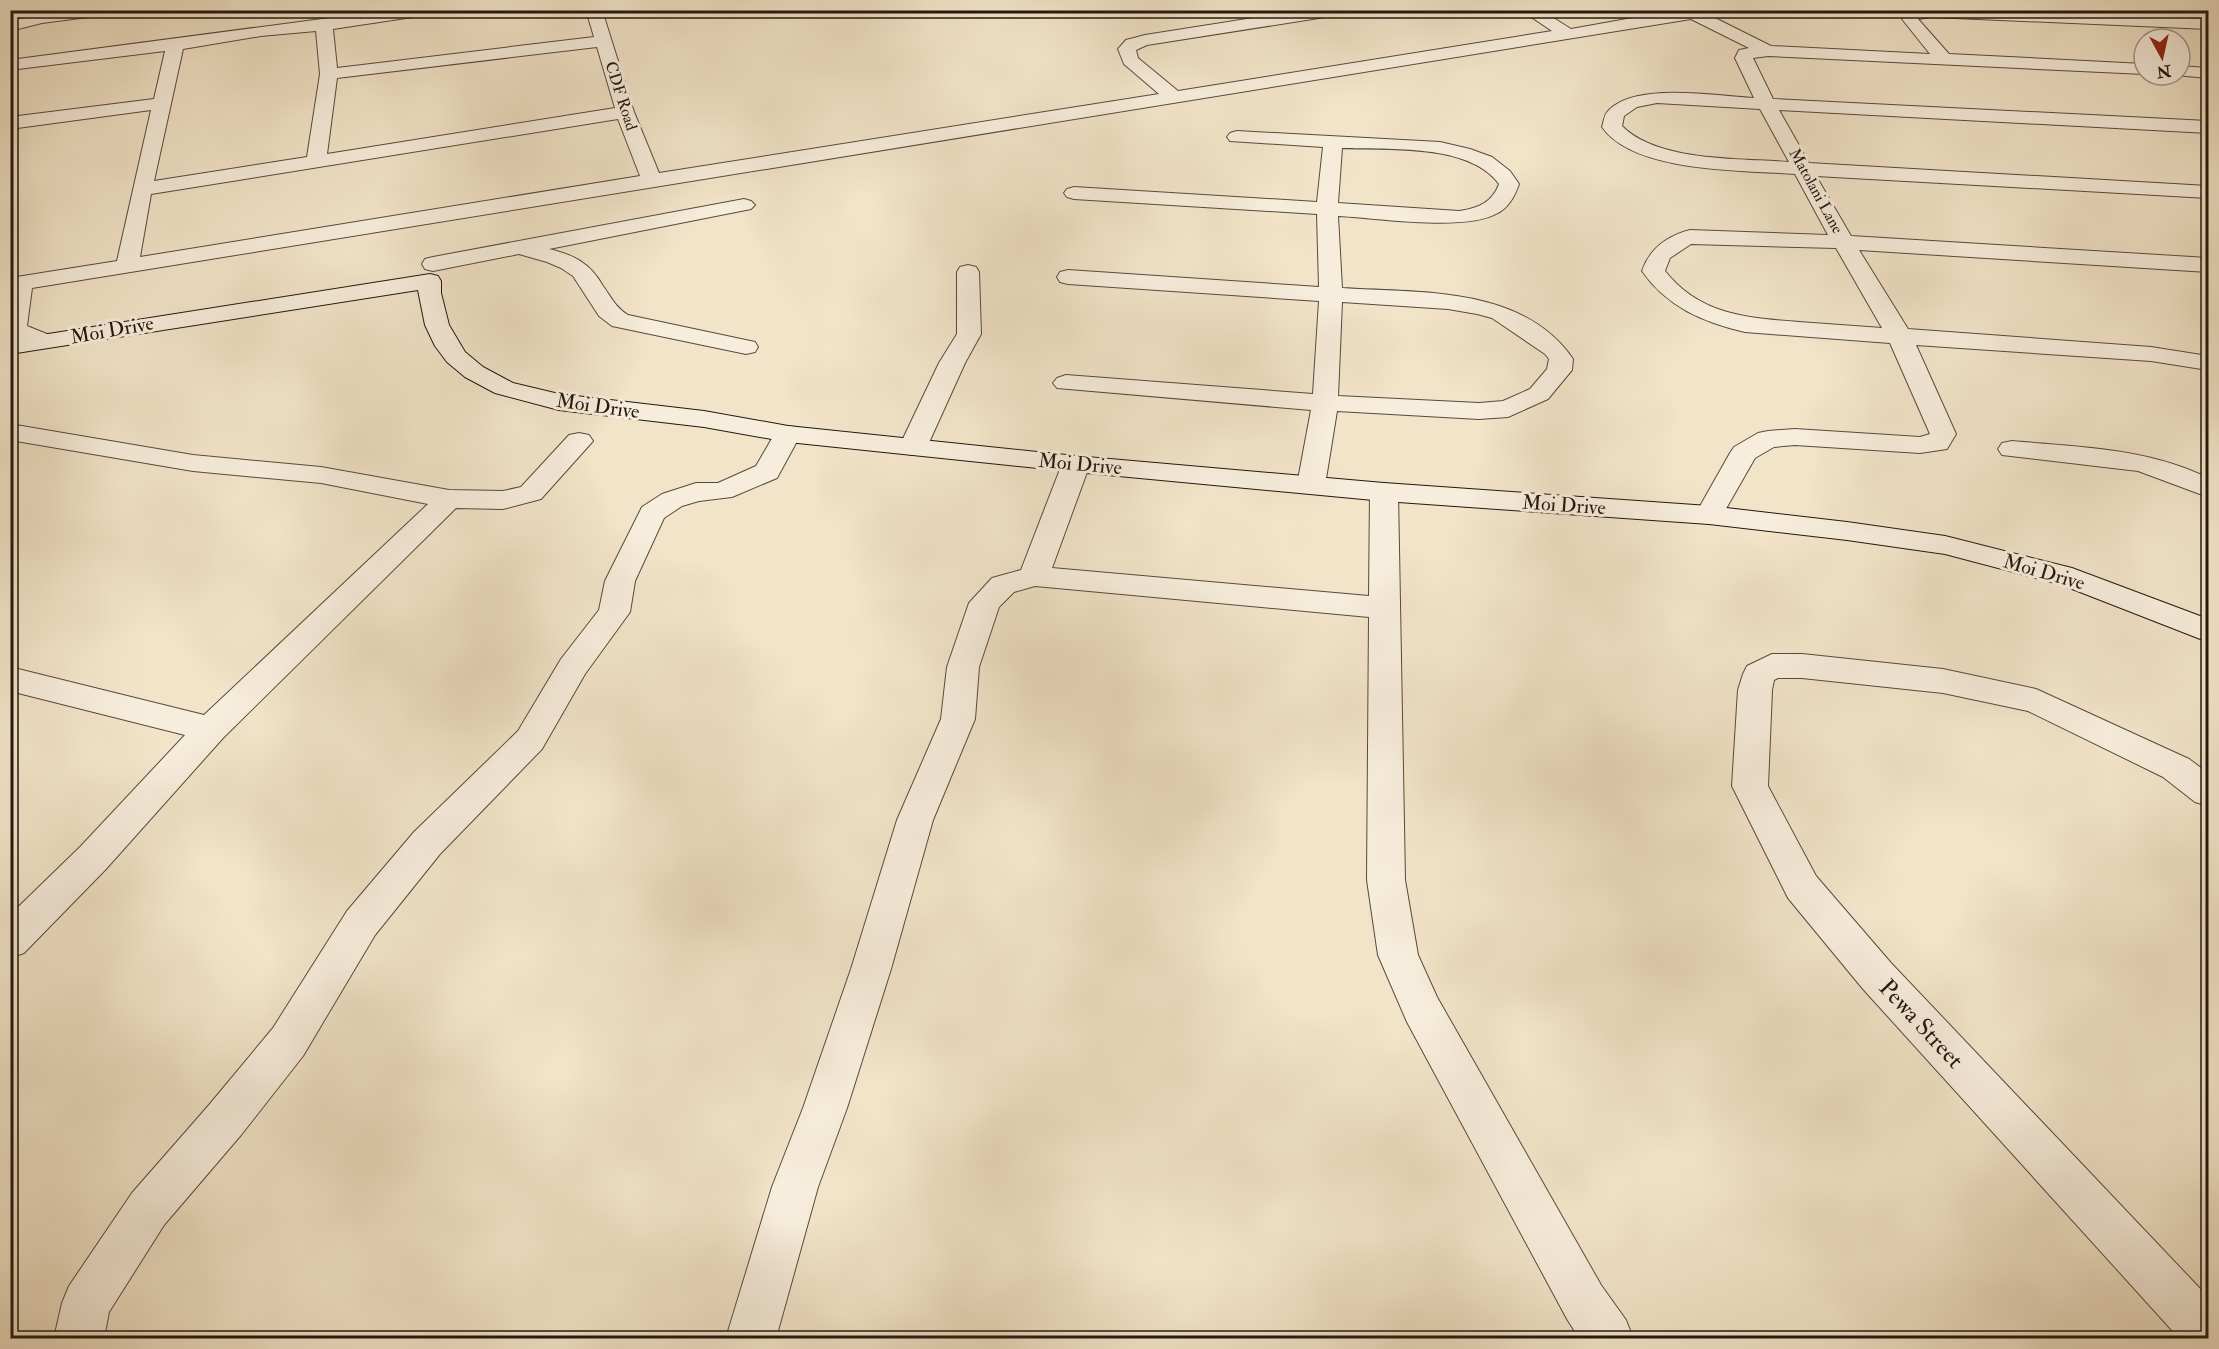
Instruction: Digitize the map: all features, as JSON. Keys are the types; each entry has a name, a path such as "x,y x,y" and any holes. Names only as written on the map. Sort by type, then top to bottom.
{"street":[{"path":"10,12 18,10"},
{"path":"10,26 41,18 103,10"},
{"path":"10,65 426,10"},
{"name":"CDF Road","path":"594,10 625,112 652,181"},
{"path":"1528,10 1568,34"},
{"path":"1174,97 1130,60 1127,49 1132,44 1145,40 1330,11"},
{"path":"433,248 652,181 1568,34 1689,12 1768,51"},
{"path":"1944,59 1910,19 1912,14 1932,12 2208,24"},
{"path":"316,162 329,74 324,25"},
{"path":"329,74 604,41"},
{"path":"127,267 142,189 175,45"},
{"name":"Matolani Lane","path":"1709,515 1744,453 1768,439 1795,437 1920,445 1937,443 1943,434 1899,335 1766,103 1744,58 1745,54 1768,51 2132,68"},
{"path":"2192,72 2208,73"},
{"path":"2208,127 1657,98 1632,102 1615,114 1612,127 1624,139 1645,150 1674,158 2208,192"},
{"path":"10,123 162,103"},
{"path":"142,189 625,112"},
{"path":"1074,193 1459,218 1478,214 1496,206 1507,194 1509,184 1504,176 1479,159 1459,150 1429,146 1237,137"},
{"path":"1311,485 1325,404 1331,296 1327,208 1333,141"},
{"path":"43,341 14,330 16,285 127,267 433,248 523,248 744,205"},
{"path":"2208,265 1844,242 1690,237 1675,242 1656,259 1653,271 1660,282 1698,309 1718,320 1745,326 2151,354 2208,363"},
{"name":"Moi Drive","path":"10,347 433,248 429,293 432,308 447,346 474,372 504,388 559,402 704,419 788,434 1076,464 1384,492 1709,515 1945,545 2072,578 2208,631"},
{"path":"523,248 572,264 581,270 609,316 620,321 746,347"},
{"path":"913,447 952,363 969,334 968,272"},
{"path":"1066,383 1325,404 1479,411 1508,409 1539,394 1559,370 1561,359 1554,349 1527,329 1500,313 1480,307 1448,302 1068,277"},
{"path":"10,432 193,463 321,475 449,499 503,500 531,493 579,441"},
{"path":"79,1338 86,1303 148,1209 225,1120 288,1042 361,923 427,843 530,740 573,667 614,612 620,581 652,513 672,500 696,492 722,491 767,472 788,434"},
{"path":"2012,449 2151,465 2186,476 2208,489"},
{"path":"1034,576 1076,464"},
{"path":"1384,492 1386,880 1398,956 1422,1009 1584,1302 1608,1338"},
{"path":"10,940 93,858 211,729 449,499"},
{"path":"751,1338 795,1187 825,1108 871,969 915,819 958,719 963,667 985,603 1003,585 1034,576 1383,608"},
{"name":"Pewa Street","path":"2208,792 2176,768 2036,701 1943,681 1802,666 1772,666 1759,674 1755,690 1750,786 1802,887 1885,984 2208,1333"},
{"path":"10,679 211,729"}]}
